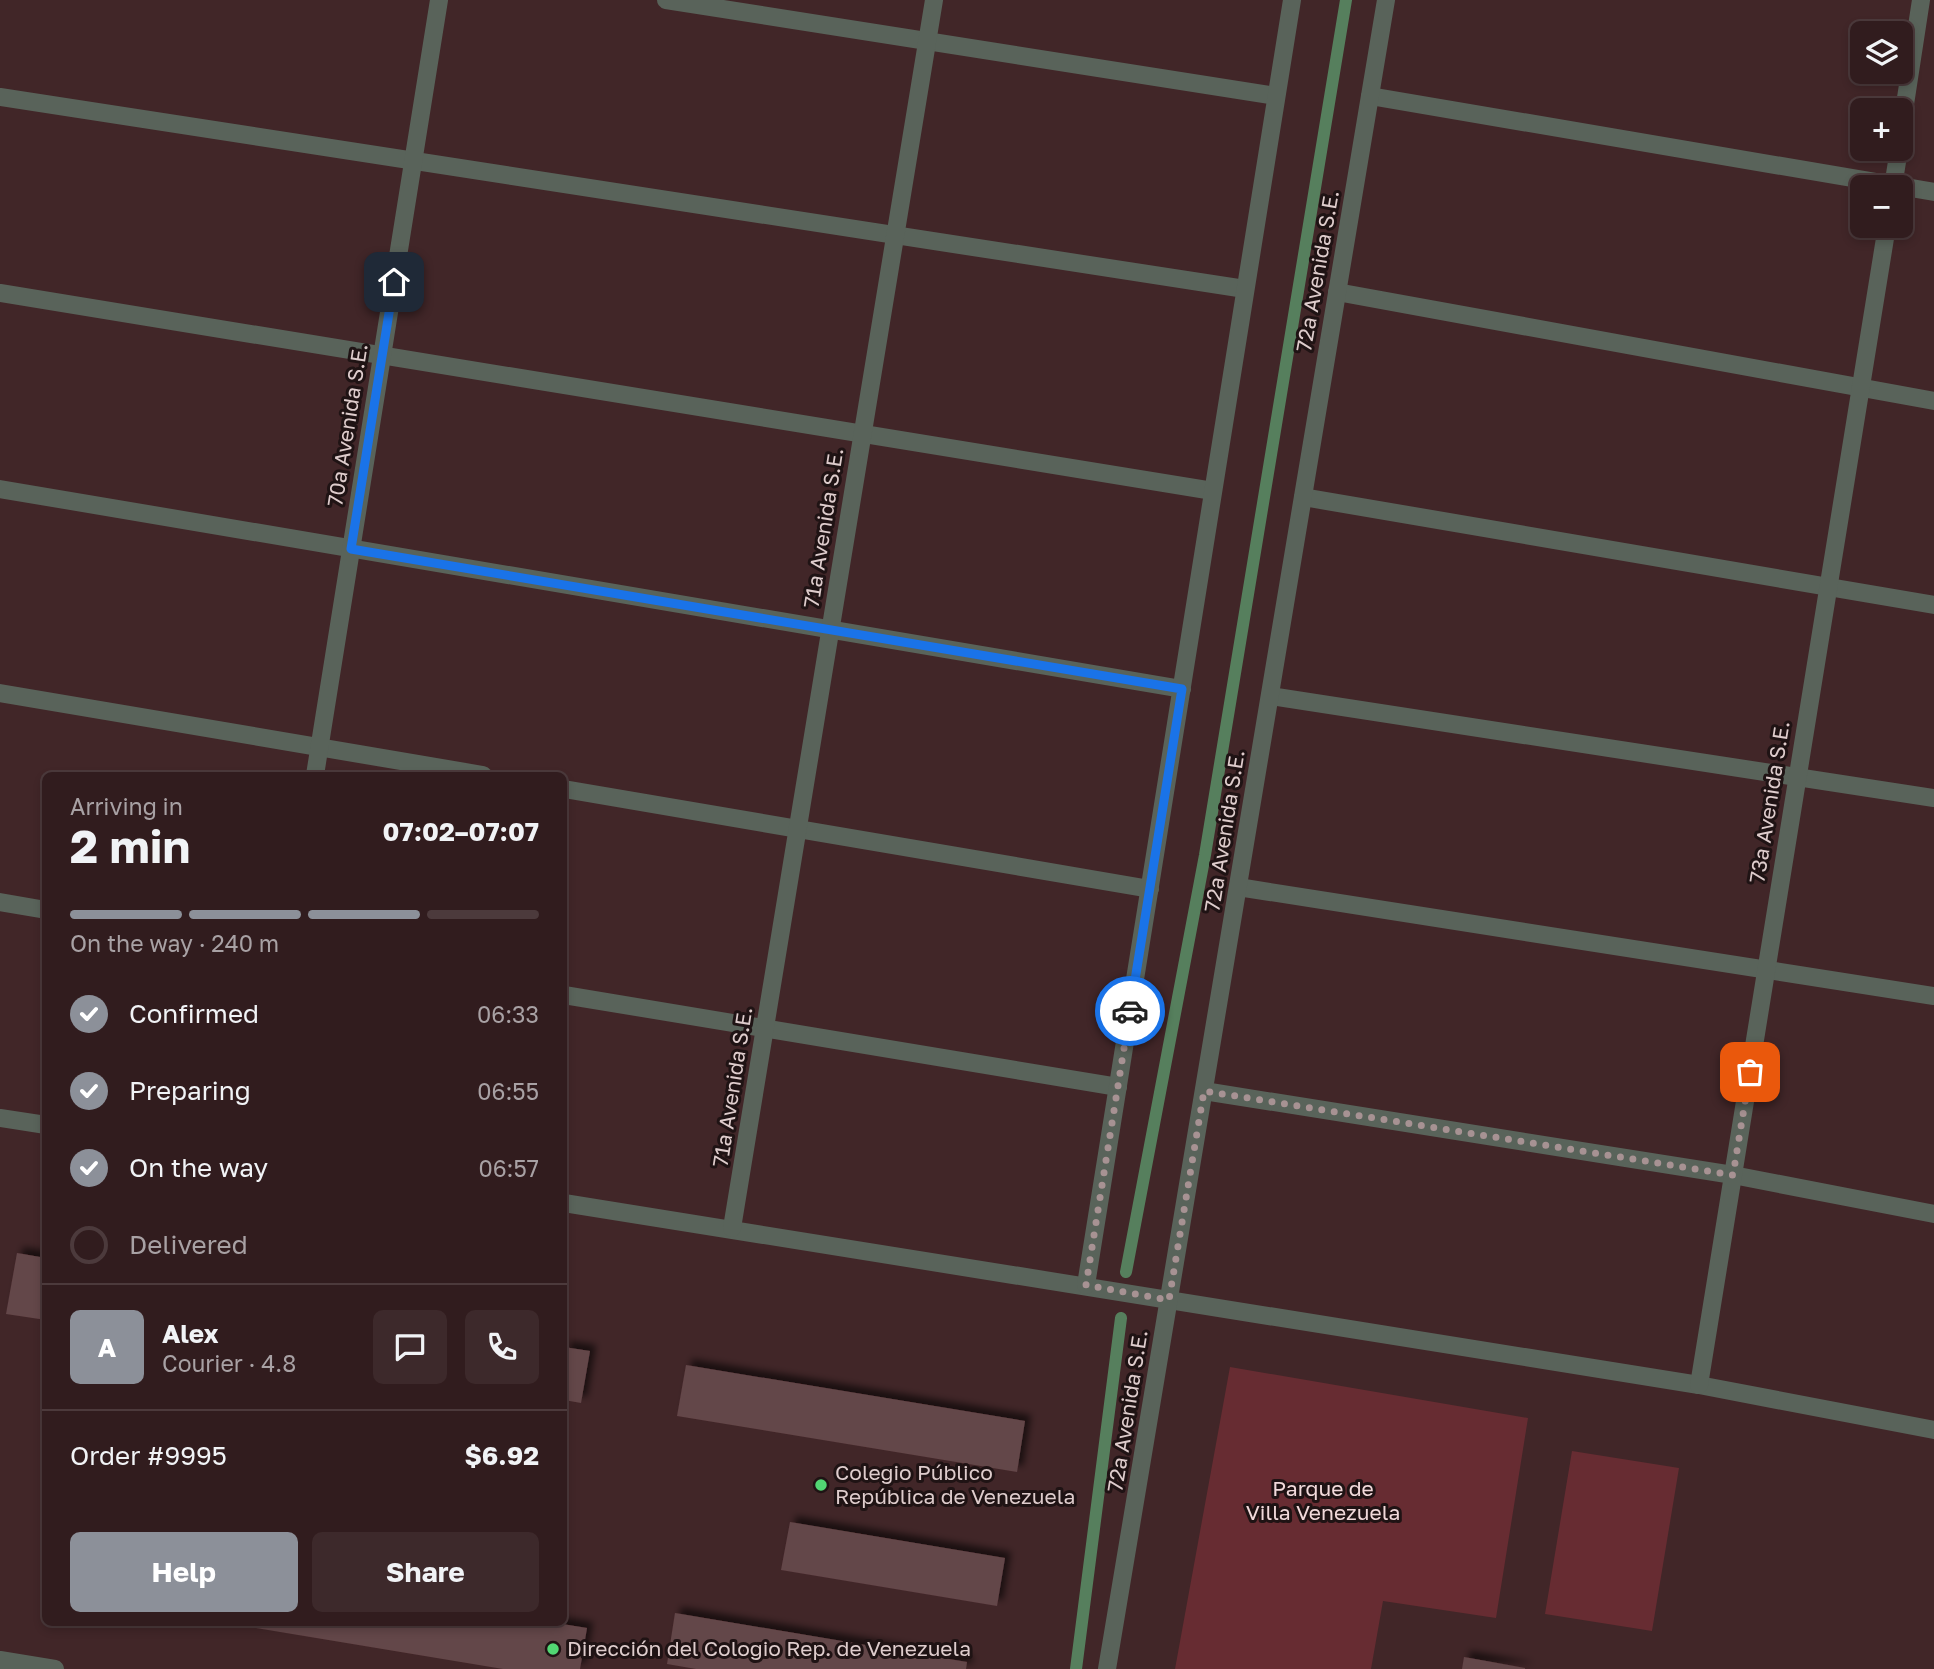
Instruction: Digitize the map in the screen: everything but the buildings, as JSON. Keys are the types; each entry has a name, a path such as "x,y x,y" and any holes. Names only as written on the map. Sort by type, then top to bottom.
{"street":[{"name":"70a Avenida S.E.","path":"315,772 439,0"},
{"path":"666,0 1276,96"},
{"name":"71a Avenida S.E.","path":"733,1228 934,0"},
{"path":"1086,1285 1292,0"},
{"name":"72a Avenida S.E.","path":"1107,1669 1386,0"},
{"path":"1906,98 1921,0"},
{"path":"1370,96 1850,179"},
{"path":"0,97 1245,289"},
{"path":"1913,189 1934,192"},
{"name":"73a Avenida S.E.","path":"1699,1385 1885,238"},
{"path":"1337,292 1934,401"},
{"path":"0,293 1213,491"},
{"path":"0,489 1182,689"},
{"path":"1303,497 1934,605"},
{"path":"0,693 465,772"},
{"path":"1270,696 1934,798"},
{"path":"567,790 1150,888"},
{"path":"1238,887 1934,996"},
{"path":"0,902 42,909"},
{"path":"567,995 1118,1087"},
{"path":"1204,1091 1733,1175 1934,1214"},
{"path":"0,1118 42,1124"},
{"path":"567,1203 1699,1385 1934,1430"},
{"path":"0,1660 55,1669"}],"green space":[{"name":"Parque de Villa Venezuela","path":"1230,1367 1528,1418 1496,1618 1383,1601 1371,1669 1175,1669"},
{"path":"1572,1451 1679,1468 1652,1631 1545,1614"}],"waterway":[{"path":"1126,1272 1205,855 1346,0"},
{"path":"1076,1669 1121,1318"}],"way so far":[{"path":"1130,1011 1086,1285 1169,1300 1204,1091 1733,1175 1750,1072"}],"place":[{"name":"Colegio Público República de Venezuela","path":"821,1485"},
{"name":"Dirección del Cologio Rep. de Venezuela","path":"553,1649"}],"route":[{"path":"394,282 351,549 1182,689 1130,1011"}]}
